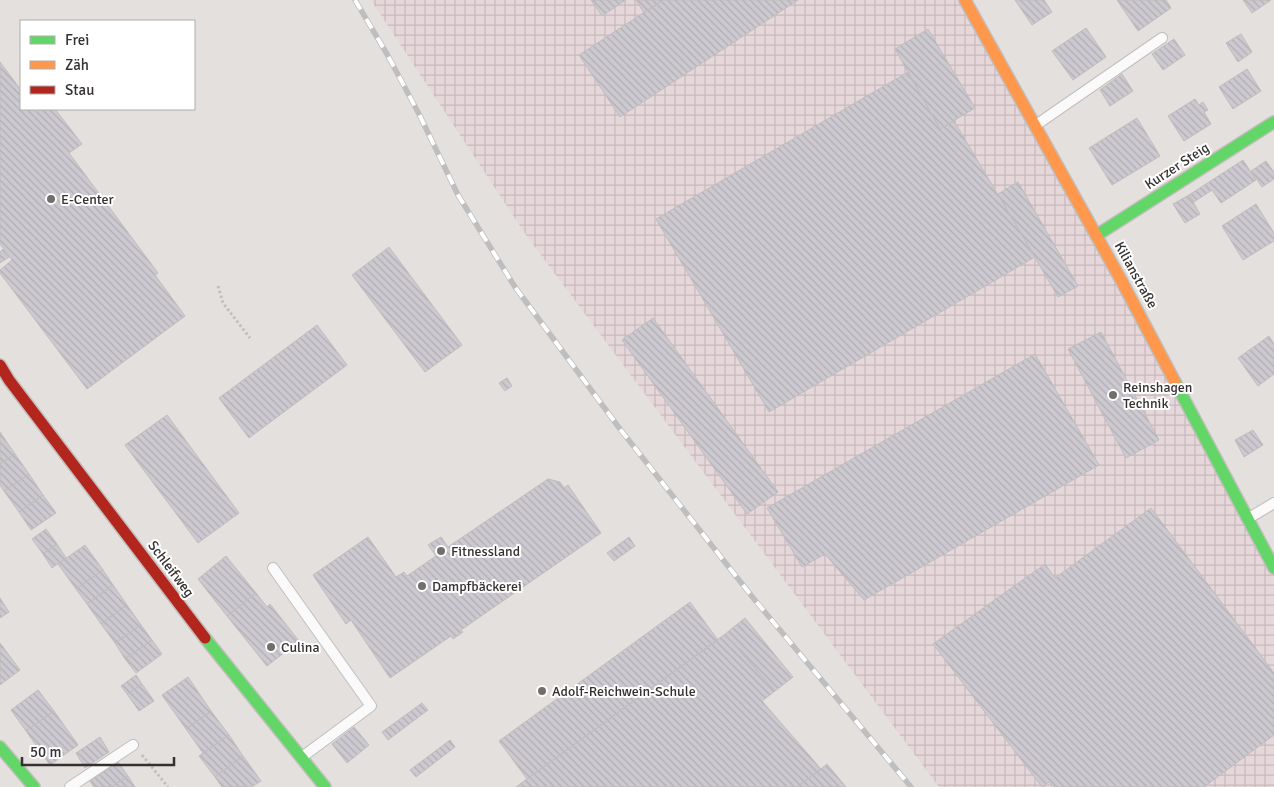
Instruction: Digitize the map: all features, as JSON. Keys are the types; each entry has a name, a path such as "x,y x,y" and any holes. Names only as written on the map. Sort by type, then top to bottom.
{"street":[{"name":"Kilianstraße","path":"966,0 1097,235 1274,568"},
{"name":"Kurzer Steig","path":"1097,235 1274,122"},
{"name":"Schleifweg","path":"0,365 9,380 168,590 325,787"},
{"path":"0,747 34,787"}],"lane":[{"path":"1036,125 1162,38"},
{"path":"1248,519 1274,503"},
{"path":"274,568 371,706 301,758"},
{"path":"70,787 133,745"}],"path":[{"path":"218,286 223,302 250,338"},
{"path":"133,745 168,787"}],"shaded area":[{"path":"371,0 969,0 1274,574 1274,787 939,787 526,235"}],"building":[{"path":"591,0 626,0 602,16"},
{"path":"636,0 663,0 644,13"},
{"path":"663,0 798,0 620,117 579,55"},
{"path":"1015,0 1044,0 1052,12 1032,25"},
{"path":"1117,0 1166,0 1171,8 1138,31"},
{"path":"1243,0 1271,0 1252,13"},
{"path":"1086,28 1106,57 1073,80 1052,51"},
{"path":"928,29 975,108 940,129 895,49"},
{"path":"1241,34 1252,52 1238,62 1226,43"},
{"path":"1174,39 1185,55 1163,70 1152,54"},
{"name":"E-Center","path":"0,62 20,89 20,110 36,110 37,112 40,110 56,110 82,144 69,153 158,273 155,275 185,316 87,389 0,273 0,270 12,260 0,244"},
{"path":"1247,69 1261,91 1233,109 1219,87"},
{"path":"908,72 940,129 954,121 1035,257 769,412 656,219"},
{"path":"1122,74 1133,91 1110,106 1100,90"},
{"path":"1195,99 1199,105 1203,102 1208,110 1204,112 1211,124 1184,141 1168,116"},
{"path":"1137,118 1160,156 1112,185 1089,148"},
{"path":"1243,160 1256,180 1221,203 1212,190 1194,202 1189,195"},
{"path":"1266,161 1274,172 1274,179 1262,187 1251,171"},
{"path":"1018,182 1078,286 1058,297 998,194"},
{"path":"1189,195 1200,214 1185,223 1173,204"},
{"path":"1256,204 1274,233 1274,241 1243,260 1222,226"},
{"path":"389,247 462,345 425,372 352,275"},
{"path":"3,249 9,257 0,263 0,252"},
{"path":"653,318 778,492 747,514 622,340"},
{"path":"317,325 347,365 249,438 219,398"},
{"name":"Reinshagen Technik","path":"1101,332 1159,440 1126,458 1068,349"},
{"path":"1269,336 1274,344 1274,374 1258,386 1238,358"},
{"path":"1035,354 1099,465 864,600 825,554 802,567 767,508"},
{"path":"507,378 512,386 505,391 499,383"},
{"path":"167,415 239,513 198,543 125,445"},
{"path":"1253,430 1263,445 1244,457 1235,440"},
{"path":"0,432 15,454 0,464"},
{"path":"15,454 29,474 4,491 0,485 0,464"},
{"path":"29,474 43,495 19,512 4,491"},
{"name":"Dampfbäckerei","path":"548,479 560,482 564,488 568,485 601,533 461,630 463,632 453,639 451,636 390,678 351,620 346,624 313,575 368,537 396,577 404,572 407,576 436,556 428,545 441,537 448,547"},
{"path":"43,495 56,513 31,530 19,512"},
{"path":"1151,508 1274,673 1274,735 1204,787 1053,787 1049,782 1042,787 933,644 1045,564 1055,578"},
{"path":"46,529 57,544 43,554 32,539"},
{"path":"629,537 635,546 614,561 607,553"},
{"path":"57,544 66,558 52,568 43,554"},
{"path":"85,545 103,570 76,589 58,564"},
{"path":"226,556 256,593 227,616 198,579"},
{"path":"103,570 113,585 87,604 76,589"},
{"path":"113,585 127,605 101,624 87,604"},
{"path":"256,593 267,607 270,604 299,641 267,666 227,616"},
{"path":"0,598 9,612 0,618"},
{"path":"690,602 718,640 527,779 499,741"},
{"path":"127,605 141,625 115,643 101,624"},
{"path":"745,618 793,677 775,691 725,634"},
{"path":"141,625 152,640 125,659 115,643"},
{"path":"725,634 775,691 762,701 821,769 797,787 516,787"},
{"path":"152,640 162,654 136,673 125,659"},
{"path":"0,643 20,670 0,685"},
{"path":"136,675 142,684 127,694 121,686"},
{"path":"188,677 211,711 186,729 162,695"},
{"path":"142,684 154,701 139,711 127,694"},
{"path":"38,690 54,711 26,731 11,710"},
{"path":"422,703 428,710 388,740 382,732"},
{"path":"54,711 78,745 50,765 26,731"},
{"path":"211,711 229,735 203,753 186,729"},
{"path":"354,727 369,745 347,763 332,744"},
{"path":"229,735 243,756 215,777 199,756"},
{"path":"100,737 109,752 85,768 76,753"},
{"path":"450,740 455,747 416,777 410,770"},
{"path":"243,756 261,781 252,787 222,787 215,777"},
{"path":"118,762 128,776 111,787 94,787 90,781"},
{"path":"827,764 846,787 797,787 821,769"},
{"path":"128,776 135,787 111,787"}],"railway":[{"path":"355,0 419,114 458,195 515,287 620,429 754,599 911,787"}],"traffic: fast":[{"path":"1097,235 1274,122"},
{"path":"1175,382 1274,568"},
{"path":"205,638 325,787"},
{"path":"0,747 34,787"}],"traffic: slow":[{"path":"965,0 1121,280 1175,382"}],"traffic: jam":[{"path":"0,365 9,380 205,638"}],"place":[{"name":"E-Center","path":"51,199"},
{"name":"Reinshagen Technik","path":"1113,395"},
{"name":"Fitnessland","path":"441,551"},
{"name":"Dampfbäckerei","path":"422,586"},
{"name":"Culina","path":"271,647"},
{"name":"Adolf-Reichwein-Schule","path":"542,691"}]}
